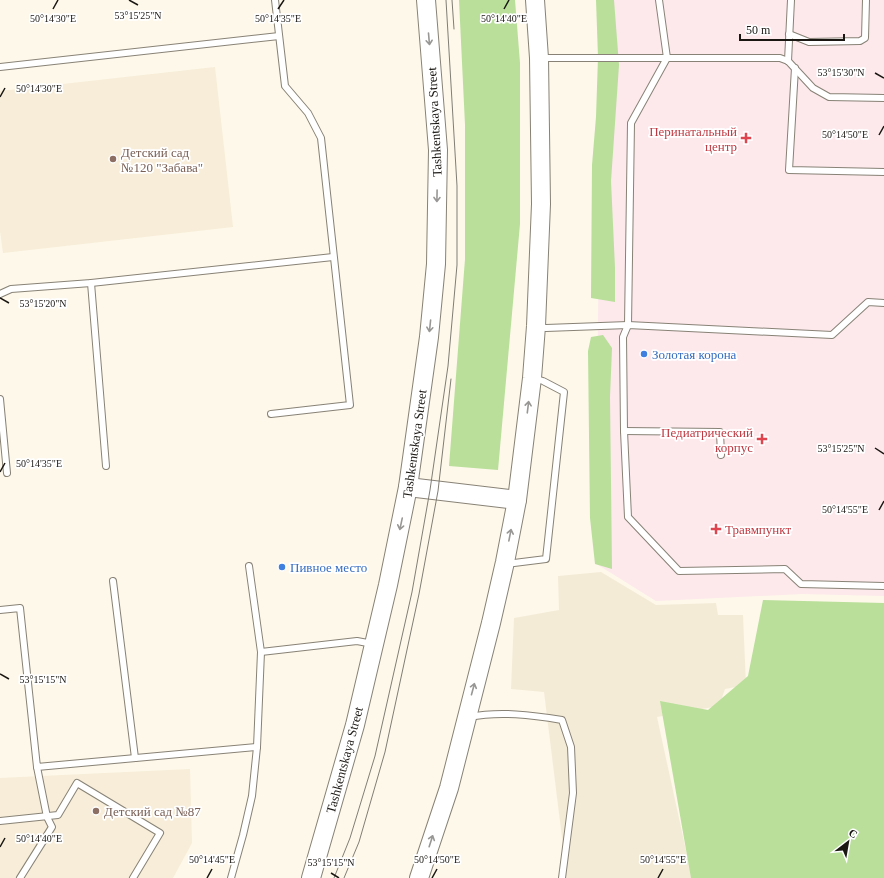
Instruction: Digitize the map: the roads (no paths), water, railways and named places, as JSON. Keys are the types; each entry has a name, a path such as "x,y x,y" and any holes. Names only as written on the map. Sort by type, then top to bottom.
{"main road":[{"name":"Tashkentskaya Street","path":"311,878 355,725 375,644 408,487 429,337 436,264 438,150 426,0"},
{"path":"419,878 449,788 505,562 517,500 532,378 536,326 541,204 539,58 535,0"},
{"path":"408,487 517,500"}],"lane":[{"path":"271,414 350,405 321,138 308,113 285,86 275,0"},
{"path":"659,0 667,58 631,123 628,325 623,337 624,431 628,517 680,571 785,569 802,584 884,586"},
{"path":"788,61 791,0"},
{"path":"789,34 810,42 860,42 865,38 866,0"},
{"path":"0,67 278,36"},
{"path":"539,58 780,58 788,61 813,88 830,97 884,98"},
{"path":"794,68 789,170 884,172"},
{"path":"0,294 11,289 91,283 333,257"},
{"path":"91,283 106,466"},
{"path":"536,326 546,328 628,325 832,335 868,302 884,303"},
{"path":"505,562 514,563 546,559 564,392 543,381 532,378"},
{"path":"0,398 7,474"},
{"path":"624,431 720,432 721,456"},
{"path":"231,878 252,796 257,747 261,652 249,566"},
{"path":"113,581 135,758"},
{"path":"0,610 20,608 37,767 48,817 52,828 20,878"},
{"path":"261,652 357,641 375,644"},
{"path":"466,718 480,715 526,714 562,720 571,747 574,793 562,878"},
{"path":"37,767 257,747"},
{"path":"0,821 58,815 78,783 160,833 133,878"}],"tram line":[{"path":"334,878 350,838 375,756 412,592 430,490 448,366 457,265 457,186 446,0"},
{"path":"452,0 454,29"},
{"path":"344,878 359,842 385,752 419,594 438,491 451,379"}],"place":[{"name":"Перинатальный центр","path":"746,138"},
{"name":"Детский сад №120 \"Забава\"","path":"113,159"},
{"name":"Золотая корона","path":"644,354"},
{"name":"Педиатрический корпус","path":"762,439"},
{"name":"Травмпункт","path":"716,529"},
{"name":"Пивное место","path":"282,567"},
{"name":"Детский сад №87","path":"96,811"}]}
